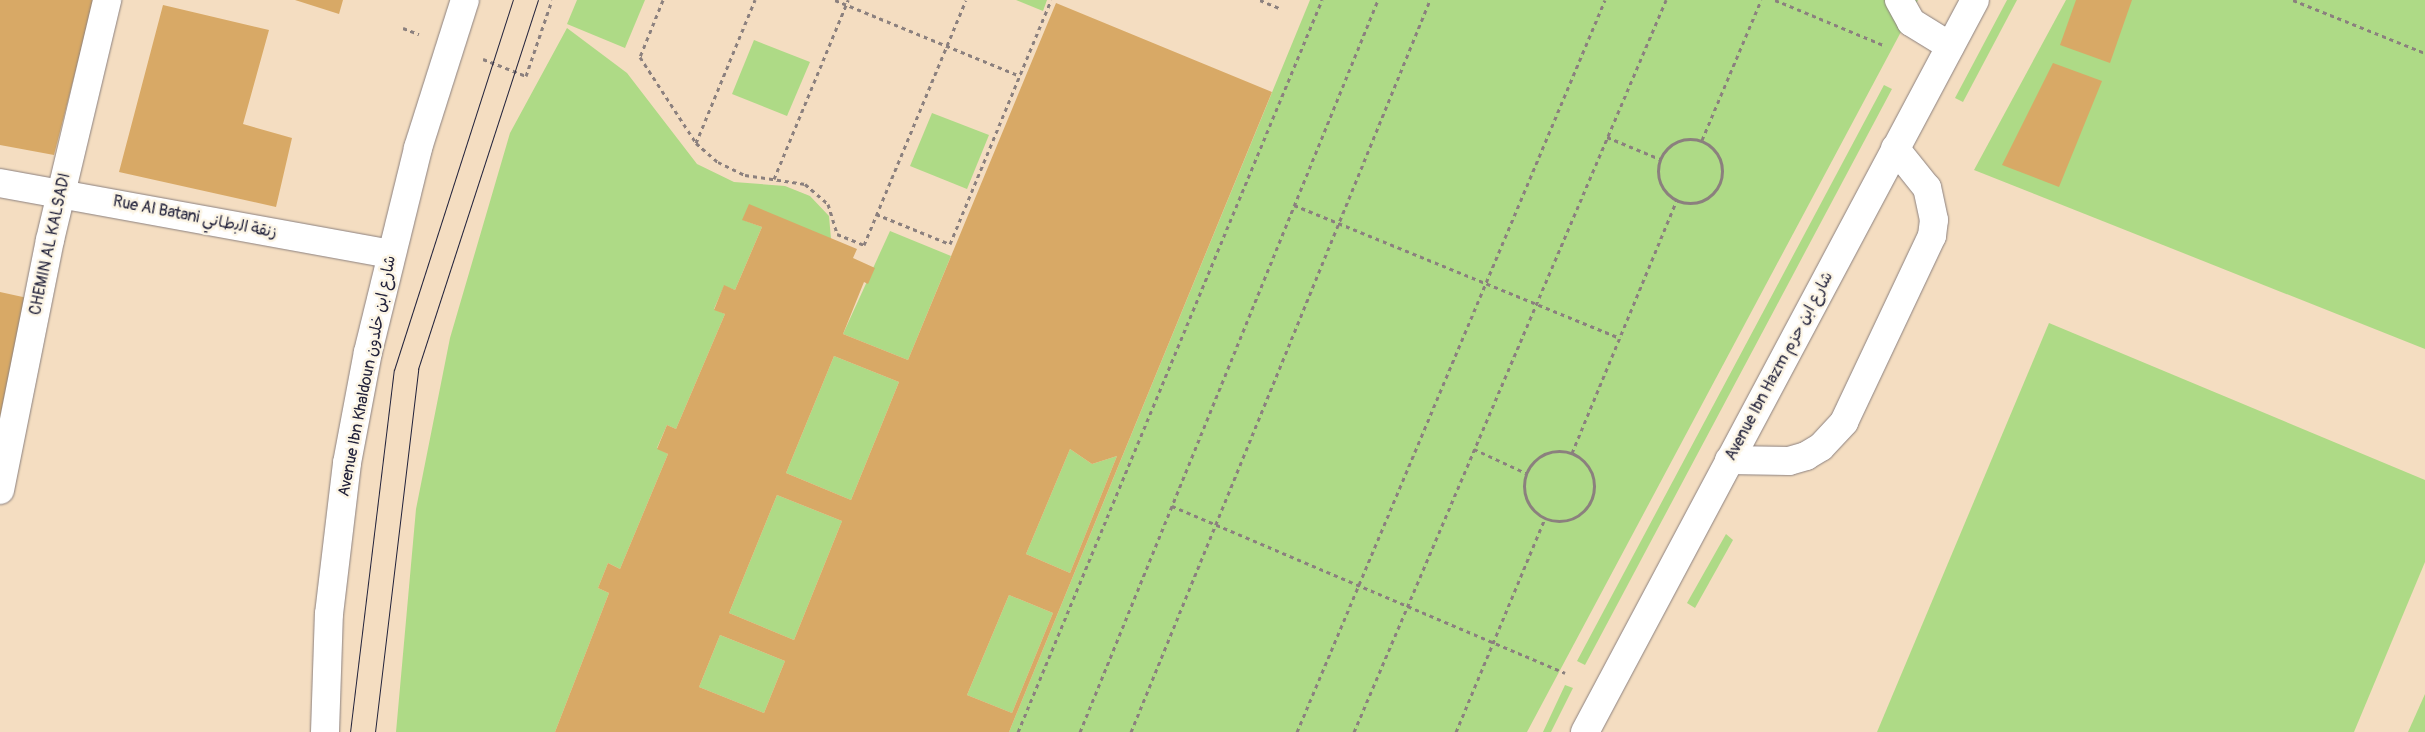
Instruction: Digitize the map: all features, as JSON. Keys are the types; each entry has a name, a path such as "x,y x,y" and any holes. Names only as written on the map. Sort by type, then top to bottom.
{"main road":[{"name":"CHEMIN AL KALSADI","path":"0,490 61,191 107,0"},
{"name":"Avenue Ibn Khaldoun شارع ابن خلدون","path":"324,732 329,614 348,463 389,254 448,46 465,0"},
{"path":"1899,0 1911,22 1950,46"},
{"name":"Avenue Ibn Hazm شارع ابن حزم","path":"1585,732 1975,0"},
{"path":"1729,460 1789,461 1806,456 1828,441 1844,422 1932,236 1934,220 1927,188 1895,148"},
{"name":"Rue Al Batani زﻧﻘﺔ اﻟﺑطﺎﻧﻲ","path":"0,183 61,191 389,254"}],"path":[{"path":"403,28 526,76 552,0"},
{"path":"663,0 640,57 696,143 731,169 805,184 818,193 828,204 837,234 864,245 966,0"},
{"path":"696,143 754,0"},
{"path":"835,0 1020,76"},
{"path":"774,179 848,0"},
{"path":"876,214 950,244 1051,0"},
{"path":"1260,0 1280,8"},
{"path":"1018,732 1322,0"},
{"path":"1080,732 1378,0"},
{"path":"1132,732 1430,0"},
{"path":"1297,732 1605,0"},
{"path":"1354,732 1666,0"},
{"path":"1702,140 1761,0"},
{"path":"1776,0 1887,47"},
{"path":"2293,0 2425,53"},
{"path":"1607,137 1660,159"},
{"path":"1682,139 1702,140 1719,155 1720,183 1700,202 1677,200 1662,188 1660,159 1682,139"},
{"path":"1572,453 1677,200"},
{"path":"1294,205 1620,338"},
{"path":"1474,449 1526,473"},
{"path":"1545,453 1572,453 1592,472 1592,500 1572,518 1545,518 1526,500 1526,473 1545,453"},
{"path":"1172,506 1565,673"},
{"path":"1456,732 1545,518"}],"green space":[{"path":"577,0 645,0 625,48 567,24"},
{"path":"1016,0 1047,0 1043,11"},
{"path":"1310,0 1918,0 1527,732 1009,732"},
{"path":"2007,0 2017,0 1963,102 1955,98"},
{"path":"2066,0 2425,0 2425,349 1974,170"},
{"path":"567,28 627,73 697,164 734,182 785,186 810,196 829,216 831,239 743,220 762,227 735,290 724,286 714,309 725,314 676,429 667,425 657,448 668,454 620,569 608,563 598,588 609,593 555,732 396,732 416,509 450,338 510,133"},
{"path":"754,40 810,62 787,116 732,94"},
{"path":"1884,85 1892,89 1585,665 1577,661"},
{"path":"932,113 989,135 967,189 910,166"},
{"path":"890,231 951,256 908,360 843,334"},
{"path":"2049,323 2425,480 2425,562 2354,732 1877,732"},
{"path":"834,356 899,382 851,500 786,473"},
{"path":"1070,449 1092,464 1117,456 1070,573 1026,554"},
{"path":"777,495 842,521 794,640 729,613"},
{"path":"1726,534 1733,540 1695,608 1687,603"},
{"path":"1009,595 1053,613 1012,713 967,695"},
{"path":"720,635 785,661 764,713 699,687"},
{"path":"1565,685 1573,688 1551,732 1543,732"},
{"path":"2425,694 2425,732 2408,732"}],"building":[{"path":"0,0 94,0 54,155 0,145"},
{"path":"295,0 343,0 339,14"},
{"path":"2076,0 2132,0 2110,63 2060,45"},
{"path":"1056,3 1272,92 1009,732 555,732 609,593 598,588 608,563 620,569 668,454 657,449 667,425 676,429 725,314 714,310 724,285 735,290 762,227 742,220 749,204 857,249 853,258 875,268 868,284 864,282 843,334 908,360","holes":["834,356 899,382 851,500 786,473","1070,449 1092,464 1117,456 1070,573 1026,554","777,495 842,521 794,640 729,613","1009,595 1053,613 1012,713 967,695","720,635 785,661 764,713 699,687"]},
{"path":"163,5 269,30 243,124 292,138 276,207 119,172"},
{"path":"2053,63 2102,81 2059,187 2002,165"},
{"path":"0,292 32,299 0,427"}],"tram line":[{"path":"350,732 394,370 513,0"},
{"path":"375,732 418,369 538,0"}]}
